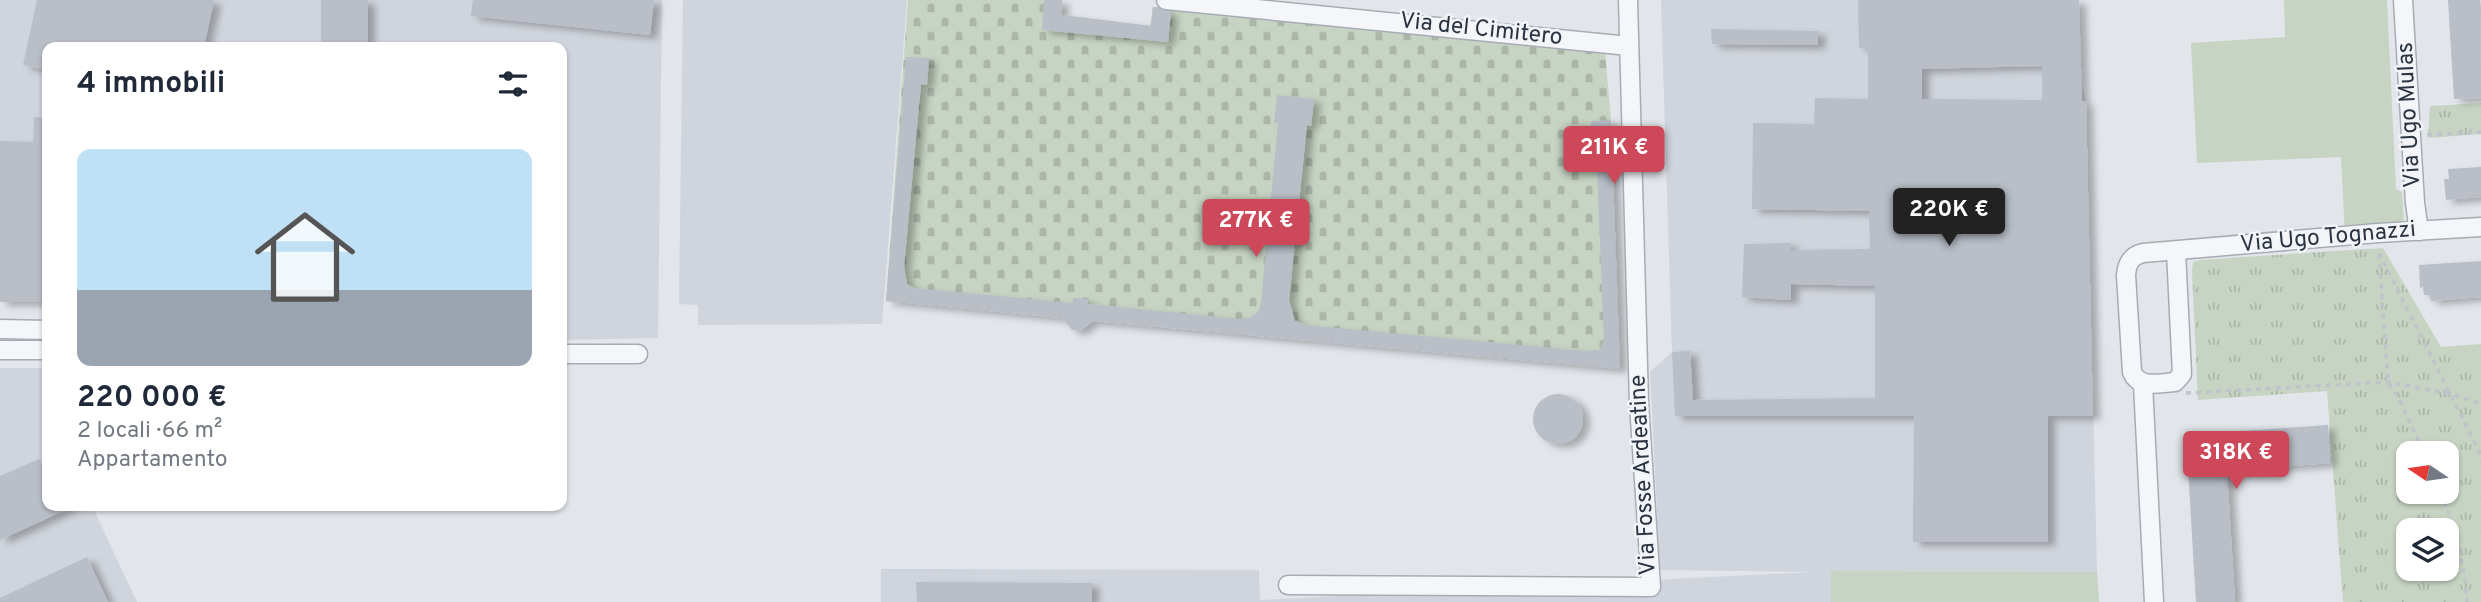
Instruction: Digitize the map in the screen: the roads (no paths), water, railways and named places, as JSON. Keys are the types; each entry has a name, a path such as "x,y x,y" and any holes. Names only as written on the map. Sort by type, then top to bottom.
{"street":[{"name":"Via del Cimitero","path":"1166,0 1629,46"},
{"name":"Via Fosse Ardeatine","path":"1288,585 1651,587 1638,371 1628,0"},
{"name":"Via Ugo Mulas","path":"2403,0 2418,231"},
{"name":"Via Ugo Tognazzi","path":"2154,602 2143,384 2132,372 2127,267 2136,255 2481,227"},
{"path":"2143,384 2179,380 2183,367 2176,251"},
{"path":"0,329 42,330"},
{"path":"0,350 42,350"},
{"path":"567,354 638,354"}]}
